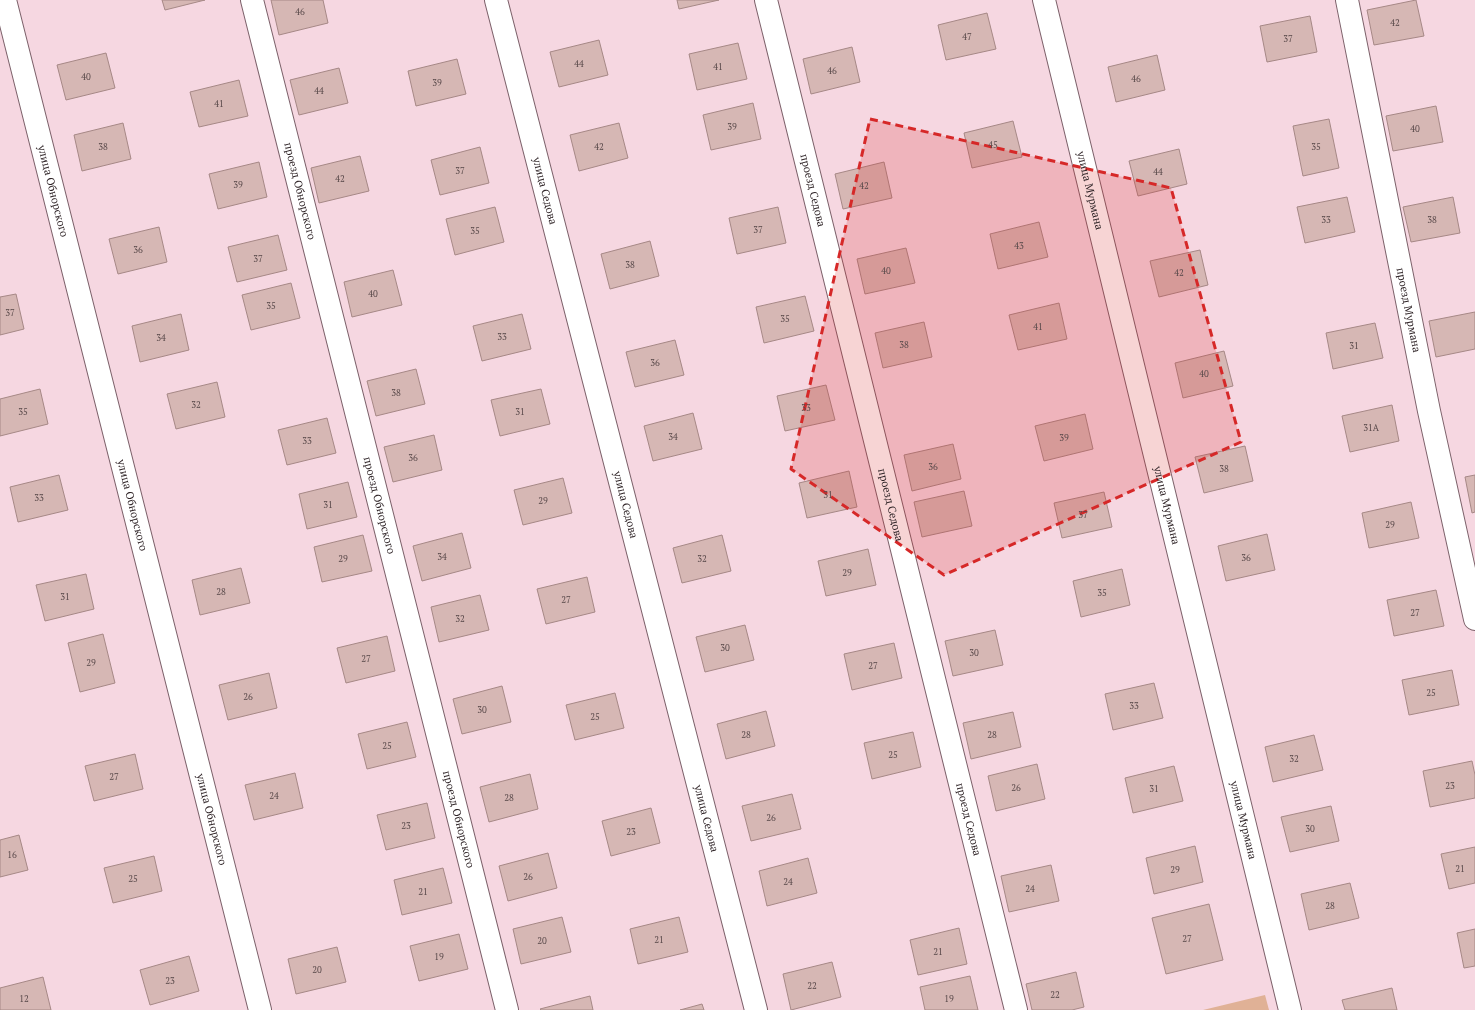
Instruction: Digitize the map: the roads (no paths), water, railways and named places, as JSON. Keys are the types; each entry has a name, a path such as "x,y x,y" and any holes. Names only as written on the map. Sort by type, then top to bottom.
{"street":[{"name":"улица Обнорского","path":"5,0 260,1010"},
{"name":"проезд Обнорского","path":"252,0 507,1010"},
{"name":"улица Седова","path":"496,0 756,1010"},
{"name":"проезд Седова","path":"766,0 1016,1010"},
{"name":"улица Мурмана","path":"1044,0 1290,1010"},
{"name":"проезд Мурмана","path":"1347,0 1429,411 1475,618"}]}
